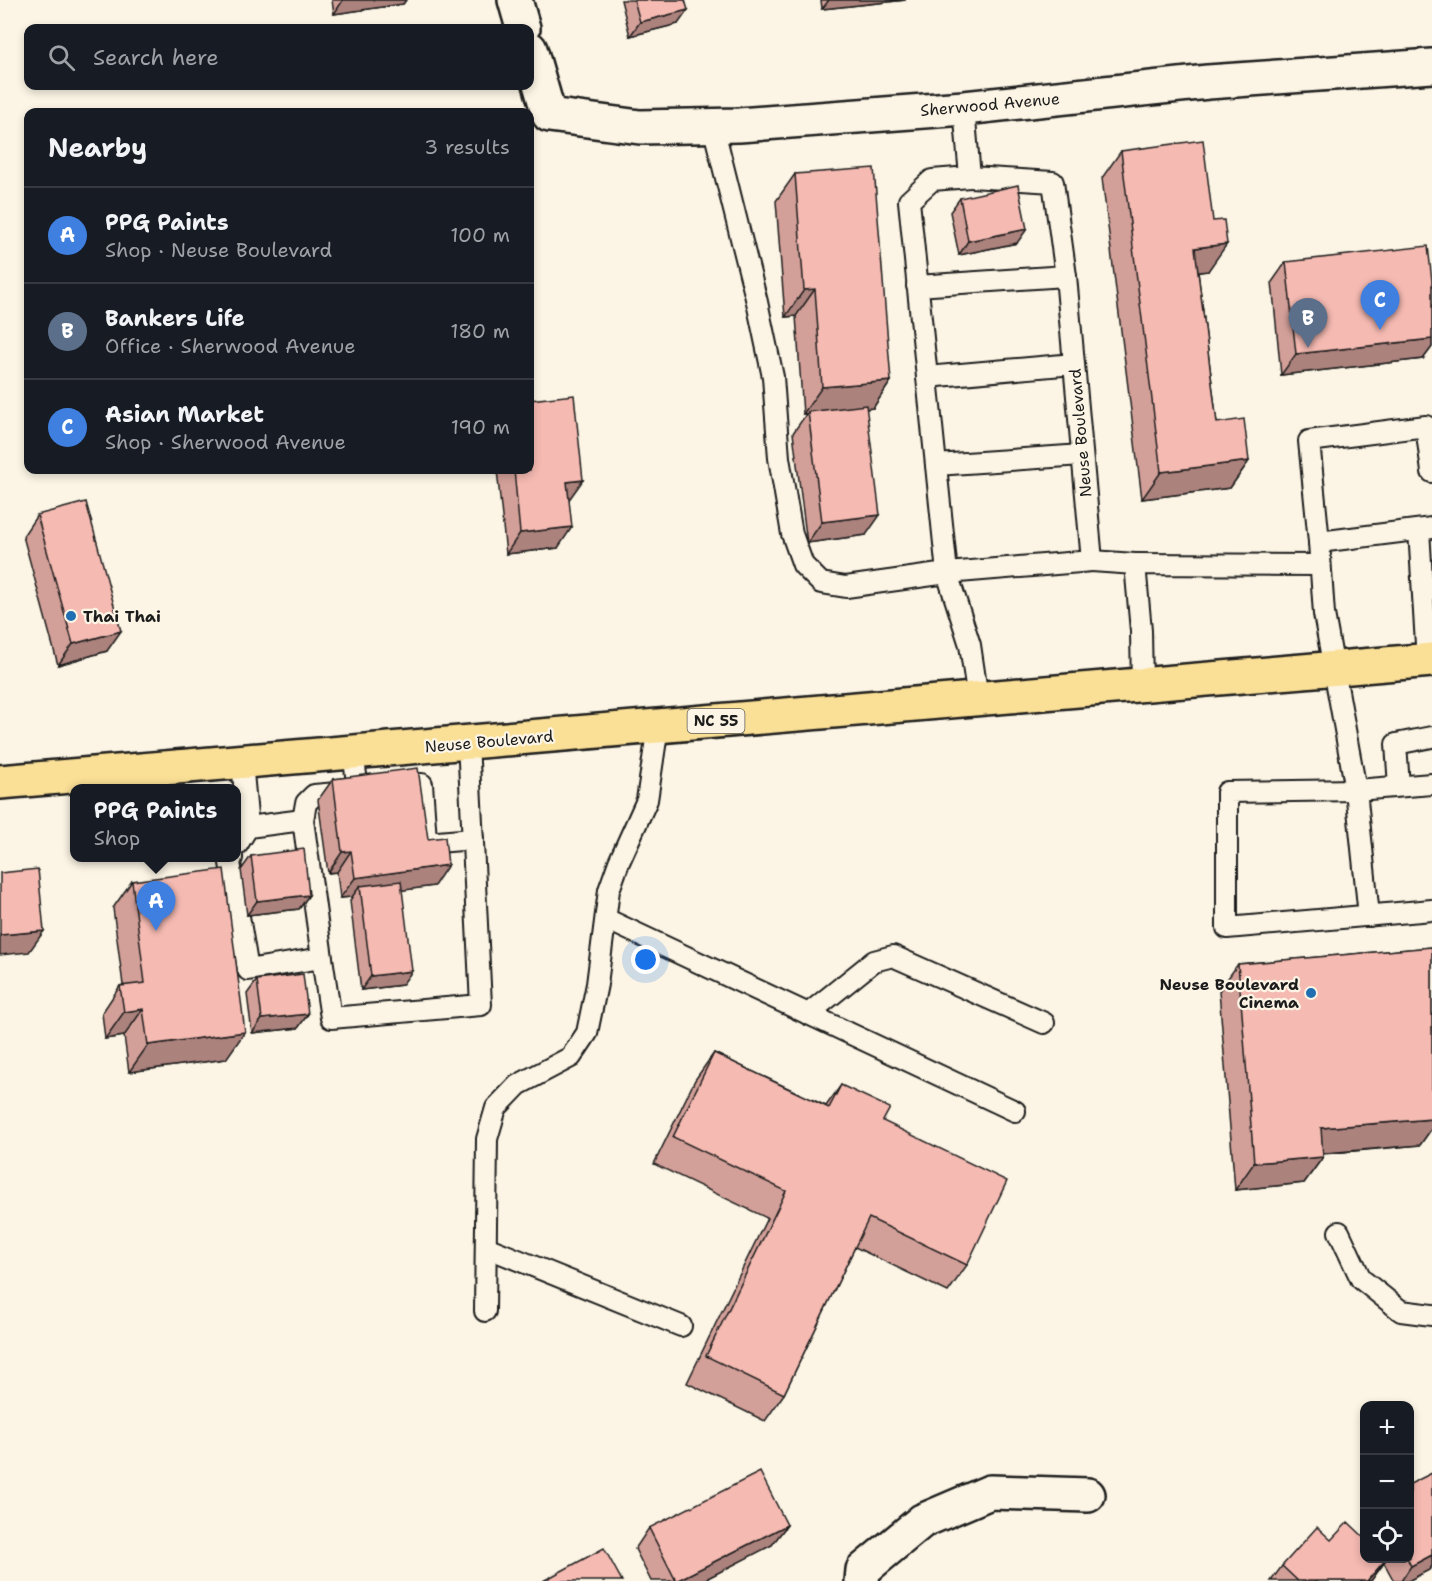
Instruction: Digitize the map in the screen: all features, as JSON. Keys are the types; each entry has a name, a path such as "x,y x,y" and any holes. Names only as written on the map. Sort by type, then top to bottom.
{"main road":[{"name":"Neuse Boulevard","path":"0,782 1430,660"}],"street":[{"path":"515,0 522,24"},
{"name":"Sherwood Avenue","path":"534,63 549,115 640,127 739,125 964,108 1208,82 1432,66"},
{"path":"862,1581 862,1570 922,1521 990,1492 1088,1495"}],"lane":[{"path":"964,108 970,177 932,180 909,201 946,573 970,645 978,699"},
{"path":"713,126 774,377 778,458 792,534 803,565 821,583 846,587 946,573 1092,561 1135,564 1320,565"},
{"name":"Neuse Boulevard","path":"970,177 1053,182 1066,276 1092,561"},
{"path":"917,286 1066,276"},
{"path":"927,377 1074,364"},
{"path":"1369,916 1356,790 1324,614 1309,441 1426,426 1432,472"},
{"path":"936,465 1082,455"},
{"path":"1319,542 1425,529 1430,660"},
{"path":"1135,564 1141,631 1142,686"},
{"path":"485,1311 487,1139 495,1108 519,1085 571,1057 587,1033 597,984 609,890 647,800 658,726"},
{"path":"1399,786 1396,744 1432,737"},
{"path":"468,742 482,1005 331,1018 322,958 316,852 303,820 306,803 314,795 359,792 422,783 419,844 473,839"},
{"path":"353,752 359,792"},
{"path":"241,838 248,827 242,762"},
{"path":"1432,784 1356,790 1227,792 1227,928 1432,910"},
{"path":"248,827 303,820"},
{"path":"230,862 248,970 322,958"},
{"path":"606,919 1015,1111"},
{"path":"808,1014 874,961 892,956 1044,1023"},
{"path":"1339,1232 1361,1279 1401,1311 1432,1315"},
{"path":"486,1247 681,1326"}],"building":[{"path":"634,0 685,0 688,10 640,22"},
{"path":"1203,140 1213,221 1224,220 1227,244 1195,248 1217,423 1244,419 1249,461 1161,472 1121,151"},
{"path":"874,168 891,381 822,387 815,289 804,290 795,174"},
{"path":"1018,185 1027,229 968,241 960,198"},
{"path":"1428,246 1432,281 1432,339 1296,354 1286,262"},
{"path":"574,395 583,480 567,482 572,527 520,533 514,474 534,474 534,400"},
{"path":"866,405 880,515 822,522 808,412"},
{"path":"86,502 121,631 73,644 37,515"},
{"path":"418,768 428,839 445,837 448,865 355,878 351,851 342,852 333,779"},
{"path":"304,849 309,895 257,901 251,856"},
{"path":"38,869 44,931 0,935 0,873"},
{"path":"224,869 245,1032 148,1045 143,1009 124,1012 120,986 145,983 132,881"},
{"path":"401,881 412,971 371,976 360,886"},
{"path":"1432,947 1432,1119 1321,1128 1323,1157 1254,1163 1238,964"},
{"path":"303,974 308,1014 262,1019 257,980"},
{"path":"714,1053 829,1108 841,1085 890,1108 883,1121 1007,1181 967,1265 869,1218 784,1394 706,1356 786,1191 673,1137"},
{"path":"760,1472 787,1525 676,1581 649,1528"},
{"path":"1432,1473 1432,1555 1411,1566 1410,1563 1414,1563 1414,1482"},
{"path":"1348,1522 1360,1533 1360,1563 1383,1563 1367,1581 1298,1581 1282,1566 1317,1527 1331,1540"},
{"path":"604,1548 622,1581 543,1581"}],"place":[{"name":"Asian Market","path":"1380,330"},
{"name":"Bankers Life","path":"1308,348"},
{"name":"Thai Thai","path":"71,616"},
{"name":"PPG Paints","path":"156,931"},
{"name":"Neuse Boulevard Cinema","path":"1311,993"}]}
